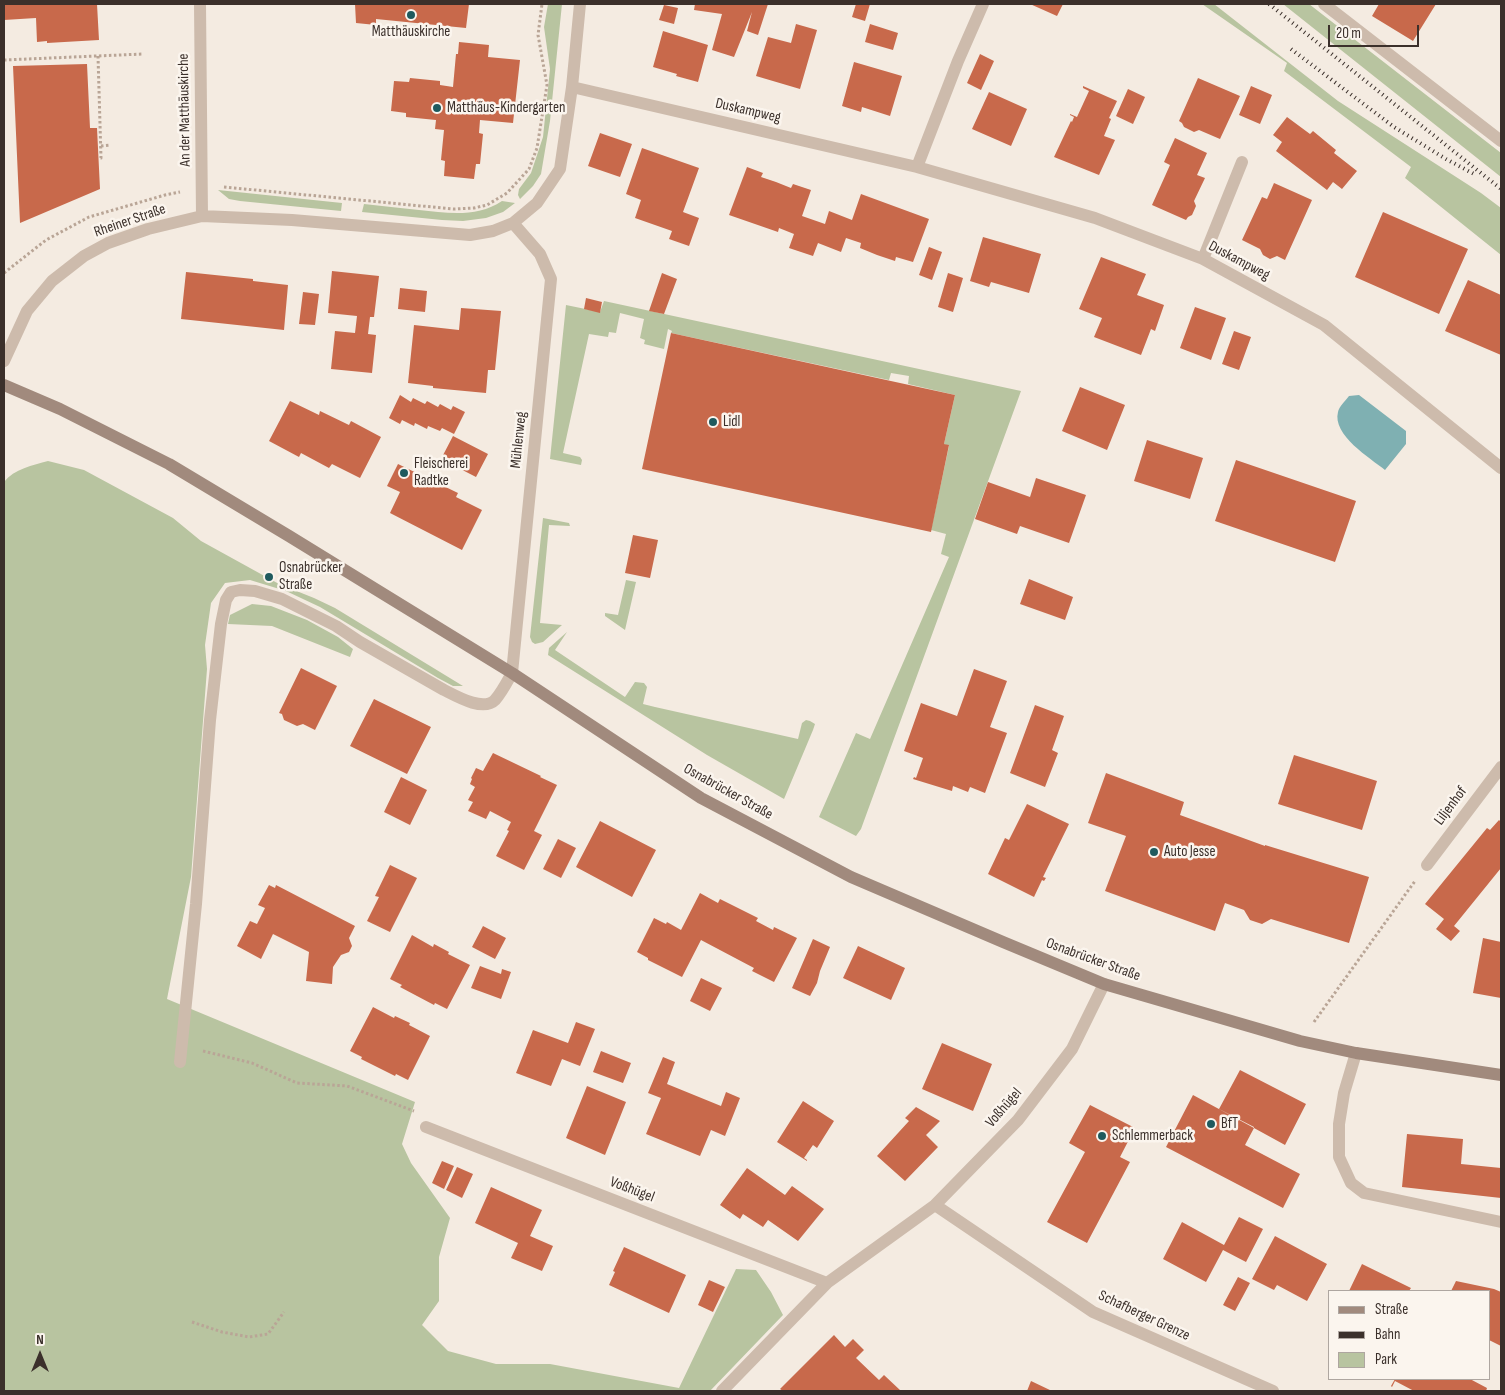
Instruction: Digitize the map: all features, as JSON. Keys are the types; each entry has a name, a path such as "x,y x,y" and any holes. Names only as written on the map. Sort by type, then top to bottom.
{"main road":[{"name":"Osnabrücker Straße","path":"4,385 60,409 169,464 512,673 692,793 851,877 1104,984 1300,1041 1356,1053 1501,1075"}],"street":[{"name":"An der Matthäuskirche","path":"200,4 202,216"},
{"path":"202,216 292,220 470,235 493,231 513,223 537,203 560,169 572,87 580,4"},
{"path":"917,167 958,61 983,4"},
{"path":"1328,5 1501,141"},
{"name":"Duskampweg","path":"572,87 917,167 1095,218 1203,259 1324,325 1501,468"},
{"path":"1203,259 1242,162"},
{"name":"Rheiner Straße","path":"4,362 27,311 52,281 84,256 108,244 148,229 202,216"},
{"name":"Mühlenweg","path":"512,673 551,279 540,254 513,223"},
{"path":"180,1062 196,904 211,710 221,624 226,600 230,592 240,590 255,591 282,598 336,626 360,642 444,690 474,703 484,704 494,701 512,673"},
{"name":"Liljenhof","path":"1427,865 1501,767"},
{"name":"Voßhügel","path":"722,1391 827,1283 935,1205 1024,1112 1072,1048 1104,984"},
{"path":"1356,1053 1344,1093 1339,1124 1339,1157 1350,1183 1364,1193 1501,1222"},
{"name":"Voßhügel","path":"426,1127 827,1283"},
{"name":"Schafberger Grenze","path":"935,1205 1093,1312 1273,1391"}],"path":[{"path":"4,273 46,240 89,217 165,195 202,189 226,186 453,209 487,205 507,193 529,169 536,148 547,85 538,35 542,4"},
{"path":"4,60 143,54"},
{"path":"98,56 101,146 101,158 99,158"},
{"path":"101,146 110,146"},
{"path":"1300,1041 1427,865"},
{"path":"182,1046 252,1063 296,1083 347,1086 418,1112 426,1127"},
{"path":"192,1322 222,1332 249,1337 268,1334 284,1312"}],"green space":[{"path":"548,4 562,4 550,121 541,174 533,186 520,199 518,195 519,189 531,173 543,137 550,69 544,27"},
{"path":"1202,4 1214,4 1338,101 1481,193 1501,208 1501,255 1405,178 1411,167 1284,71 1287,63"},
{"path":"1283,4 1309,4 1501,153 1501,177"},
{"path":"218,190 342,203 341,211 240,201 229,199"},
{"path":"502,201 515,203 503,212 486,218 463,221 362,212 364,204 462,213 482,210"},
{"path":"604,301 1021,391 861,829 856,836 819,817 856,733 870,739 949,557 941,554 946,534 931,530 949,446 944,444 955,395 908,384 909,376 891,373 889,380 671,333 672,331 668,329 664,349 644,344 645,340 640,338 644,319 620,313 616,333 609,332 608,337 589,334 563,453 580,457 582,460 581,465 550,459 566,305 600,312"},
{"path":"48,461 84,470 173,518 201,541 279,584 335,608 463,686 453,686 438,678 320,607 286,591 250,580 225,583 211,603 205,645 207,669 191,877 167,999 415,1102 402,1144 411,1163 450,1218 439,1257 439,1301 422,1325 448,1351 496,1364 550,1364 679,1388 736,1269 756,1270 771,1292 783,1315 710,1391 4,1391 4,482 18,471"},
{"path":"543,518 569,523 570,526 549,525 540,623 562,625 543,642 535,644 530,637"},
{"path":"626,580 636,582 625,630 605,616 605,613 618,615"},
{"path":"252,604 271,606 307,620 338,637 353,649 350,657 272,626 228,624 230,615"},
{"path":"567,632 555,650 625,697 635,682 644,683 647,687 643,704 798,739 802,723 806,720 815,724 784,799 707,755 548,655 549,648"}],"water":[{"path":"1359,395 1406,431 1406,444 1385,470 1346,437 1338,421 1338,412 1344,402 1349,396"}],"building":[{"path":"4,4 97,4 99,40 37,42 36,18 4,20"},
{"name":"Matthäuskirche","path":"355,4 469,4 466,28 376,19 376,25 356,23"},
{"path":"695,4 768,4 758,35 747,31 752,12 734,57 712,50 722,14 694,10"},
{"path":"856,4 870,4 865,21 852,17"},
{"path":"1030,4 1063,4 1057,16"},
{"path":"1379,4 1436,4 1413,41 1372,16"},
{"path":"664,5 678,8 674,24 659,20"},
{"path":"796,24 817,30 800,89 756,76 768,37 791,43"},
{"path":"870,24 898,33 893,50 865,42"},
{"path":"663,31 708,45 698,82 653,67"},
{"path":"459,42 489,45 488,57 520,60 513,123 480,120 479,133 483,134 480,164 476,164 474,179 444,176 445,161 441,160 444,130 435,129 436,120 406,117 406,113 391,111 394,81 409,82 410,78 440,81 440,85 453,87"},
{"path":"980,54 994,61 981,90 967,83"},
{"path":"854,62 902,76 890,116 862,107 861,112 842,106"},
{"path":"87,64 90,128 97,128 100,189 20,223 13,66"},
{"path":"1198,78 1240,96 1220,139 1199,130 1194,132 1184,127 1179,121"},
{"path":"1083,86 1117,101 1109,118 1111,119 1104,136 1115,140 1099,175 1054,157 1074,117 1070,114 1077,117 1089,91 1083,88"},
{"path":"1251,86 1272,95 1260,124 1239,115"},
{"path":"1128,89 1145,97 1133,124 1116,116"},
{"path":"989,92 1027,109 1011,146 972,129"},
{"path":"1287,117 1310,134 1313,131 1336,150 1334,153 1357,171 1342,189 1333,182 1327,190 1276,151 1282,142 1273,135"},
{"path":"600,133 632,144 620,177 588,166"},
{"path":"1175,138 1207,153 1197,175 1205,178 1194,201 1196,206 1192,215 1186,220 1152,205 1170,165 1164,162"},
{"path":"642,148 699,168 683,212 699,218 689,246 669,239 672,231 635,218 641,200 626,194"},
{"path":"747,167 763,173 761,177 791,188 793,184 811,190 802,216 825,224 829,211 852,220 861,194 929,219 913,262 896,257 895,261 877,255 860,248 861,243 846,238 841,252 818,243 813,256 789,248 794,234 779,228 778,232 729,215"},
{"path":"1274,183 1312,200 1285,260 1277,256 1270,259 1263,255 1260,249 1242,240 1262,197 1267,199"},
{"path":"1383,212 1468,249 1439,314 1355,277"},
{"path":"983,237 1041,254 1029,293 991,282 989,287 970,281"},
{"path":"929,247 942,252 932,280 919,275"},
{"path":"1101,257 1146,274 1137,295 1164,305 1155,331 1151,329 1141,355 1094,337 1102,318 1079,309"},
{"path":"332,271 379,276 374,317 370,317 368,334 376,335 372,373 331,369 335,331 355,333 357,316 328,313"},
{"path":"186,272 253,279 253,281 288,285 284,330 181,319"},
{"path":"662,273 677,279 664,314 649,311"},
{"path":"948,273 963,278 953,312 938,307"},
{"path":"1468,280 1501,295 1501,355 1445,331"},
{"path":"400,288 427,291 425,312 398,309"},
{"path":"303,292 319,294 315,325 299,324"},
{"path":"586,298 602,302 600,313 584,309"},
{"path":"1195,307 1226,318 1211,360 1180,348"},
{"path":"461,308 501,311 495,370 488,370 486,393 433,388 433,386 408,383 414,325 459,330"},
{"path":"1234,331 1251,337 1239,370 1222,364"},
{"path":"671,333 955,395 944,444 949,445 931,532 642,469"},
{"path":"1080,387 1125,405 1107,450 1062,431"},
{"path":"400,395 411,402 413,398 425,404 427,401 438,407 440,404 451,410 453,406 465,412 454,434 442,428 440,431 428,426 427,429 415,423 414,426 402,420 400,424 389,418"},
{"path":"290,401 319,415 320,411 349,425 351,421 381,437 360,478 332,464 329,468 301,453 299,457 269,441"},
{"path":"453,436 488,454 476,477 441,459"},
{"path":"1147,440 1203,458 1190,499 1134,481"},
{"path":"1236,460 1356,501 1335,562 1215,521"},
{"path":"398,464 458,493 456,497 482,510 462,550 390,513 400,492 387,486"},
{"path":"1036,478 1086,495 1069,543 1020,526 1017,534 975,519 988,482 1030,497"},
{"path":"633,535 658,540 650,578 625,573"},
{"path":"1029,579 1073,597 1065,620 1020,604"},
{"path":"301,668 337,686 315,730 303,724 297,726 284,720 282,714 279,713"},
{"path":"974,669 1007,681 990,727 1007,733 985,793 970,787 968,792 953,786 952,791 913,779 914,777 916,778 923,758 904,751 921,703 957,716"},
{"path":"374,699 431,727 407,774 350,746"},
{"path":"1035,705 1064,716 1052,750 1058,753 1045,787 1010,773"},
{"path":"493,753 557,785 534,831 542,835 524,870 496,856 509,831 507,830 511,822 490,811 486,819 468,811 473,802 468,800 475,787 470,784 471,778 476,768 483,771"},
{"path":"1294,755 1377,781 1362,830 1278,804"},
{"path":"1106,773 1184,802 1180,815 1265,846 1369,877 1349,943 1271,919 1262,924 1250,920 1244,910 1225,903 1215,931 1105,891 1126,836 1088,823"},
{"path":"401,777 427,790 410,825 384,812"},
{"path":"1027,804 1069,824 1043,877 1046,878 1044,881 1042,880 1034,897 988,874 1005,838 1009,840"},
{"path":"1499,820 1501,822 1501,868 1454,926 1460,931 1451,941 1436,929 1444,919 1425,904 1487,828 1490,830"},
{"path":"600,821 656,850 632,897 576,867"},
{"path":"558,839 576,848 561,878 543,869"},
{"path":"390,865 417,878 390,932 367,921 379,897 375,896"},
{"path":"269,885 275,888 276,885 355,926 349,938 352,946 349,952 341,955 333,967 332,984 306,981 309,952 273,934 261,959 237,946 250,921 257,924 265,908 258,905"},
{"path":"700,893 718,903 720,899 758,918 756,921 773,930 774,927 797,938 774,982 752,971 754,968 701,940 682,977 648,960 648,958 637,952 654,918 666,924 667,922 681,930"},
{"path":"483,926 506,938 495,959 472,947"},
{"path":"412,935 433,947 434,944 449,952 448,954 470,965 447,1009 435,1003 434,1005 400,987 402,985 390,979"},
{"path":"1483,938 1501,942 1501,998 1473,993"},
{"path":"813,939 830,947 817,983 810,996 792,988"},
{"path":"858,946 905,968 891,1000 843,978"},
{"path":"480,966 501,974 502,969 511,972 501,999 471,988"},
{"path":"701,978 722,988 710,1011 690,1001"},
{"path":"373,1007 394,1018 395,1016 410,1023 409,1025 430,1036 408,1080 396,1074 395,1076 361,1059 362,1057 350,1051"},
{"path":"576,1022 595,1029 580,1066 562,1059 551,1086 516,1073 533,1030 568,1043"},
{"path":"942,1043 992,1064 973,1111 922,1089"},
{"path":"601,1051 631,1063 623,1083 593,1072"},
{"path":"663,1057 675,1062 667,1084 721,1106 726,1092 740,1098 725,1136 711,1130 700,1156 646,1134 661,1098 648,1093"},
{"path":"1240,1070 1306,1104 1285,1145 1219,1109"},
{"path":"587,1086 626,1102 605,1155 566,1138"},
{"path":"1193,1095 1254,1128 1245,1145 1300,1174 1283,1208 1166,1147"},
{"path":"803,1101 834,1121 817,1148 813,1145 804,1158 807,1161 777,1142"},
{"path":"1090,1105 1135,1128 1120,1157 1130,1162 1087,1243 1047,1222 1085,1152 1069,1143"},
{"path":"916,1107 940,1121 926,1135 938,1147 905,1181 877,1156 909,1121 905,1118"},
{"path":"1407,1134 1463,1139 1461,1164 1501,1168 1501,1198 1402,1187"},
{"path":"442,1161 454,1166 444,1189 432,1183"},
{"path":"457,1167 473,1174 462,1198 446,1190"},
{"path":"747,1168 785,1195 792,1186 824,1209 798,1241 768,1220 763,1227 743,1214 740,1219 720,1205"},
{"path":"491,1187 542,1210 530,1236 553,1246 542,1271 511,1258 518,1243 475,1223"},
{"path":"1239,1217 1263,1229 1246,1262 1223,1250 1206,1282 1163,1259 1182,1222 1224,1245"},
{"path":"1275,1236 1327,1264 1307,1301 1277,1285 1274,1290 1252,1279"},
{"path":"624,1247 686,1275 669,1313 609,1285"},
{"path":"1362,1264 1411,1288 1410,1290 1349,1290"},
{"path":"1238,1277 1250,1283 1235,1311 1223,1305"},
{"path":"709,1280 725,1287 713,1312 698,1305"},
{"path":"1456,1281 1501,1292 1501,1346 1490,1340 1490,1290 1452,1290"},
{"path":"834,1335 845,1347 853,1339 864,1350 856,1358 879,1380 884,1375 901,1391 783,1391 780,1389"},
{"path":"1394,1380 1472,1380 1487,1388 1486,1391 1414,1391 1395,1381 1391,1386"},
{"path":"1031,1381 1052,1391 1027,1391"}],"railway":[{"path":"1269,4 1501,189"},
{"path":"1291,49 1394,127 1474,174"}],"place":[{"name":"Matthäuskirche","path":"411,15"},
{"name":"Matthäus-Kindergarten","path":"437,108"},
{"name":"Lidl","path":"713,422"},
{"name":"Fleischerei Radtke","path":"404,473"},
{"name":"Osnabrücker Straße","path":"269,577"},
{"name":"Auto Jesse","path":"1154,852"},
{"name":"BfT","path":"1211,1124"},
{"name":"Schlemmerback","path":"1102,1136"}]}
